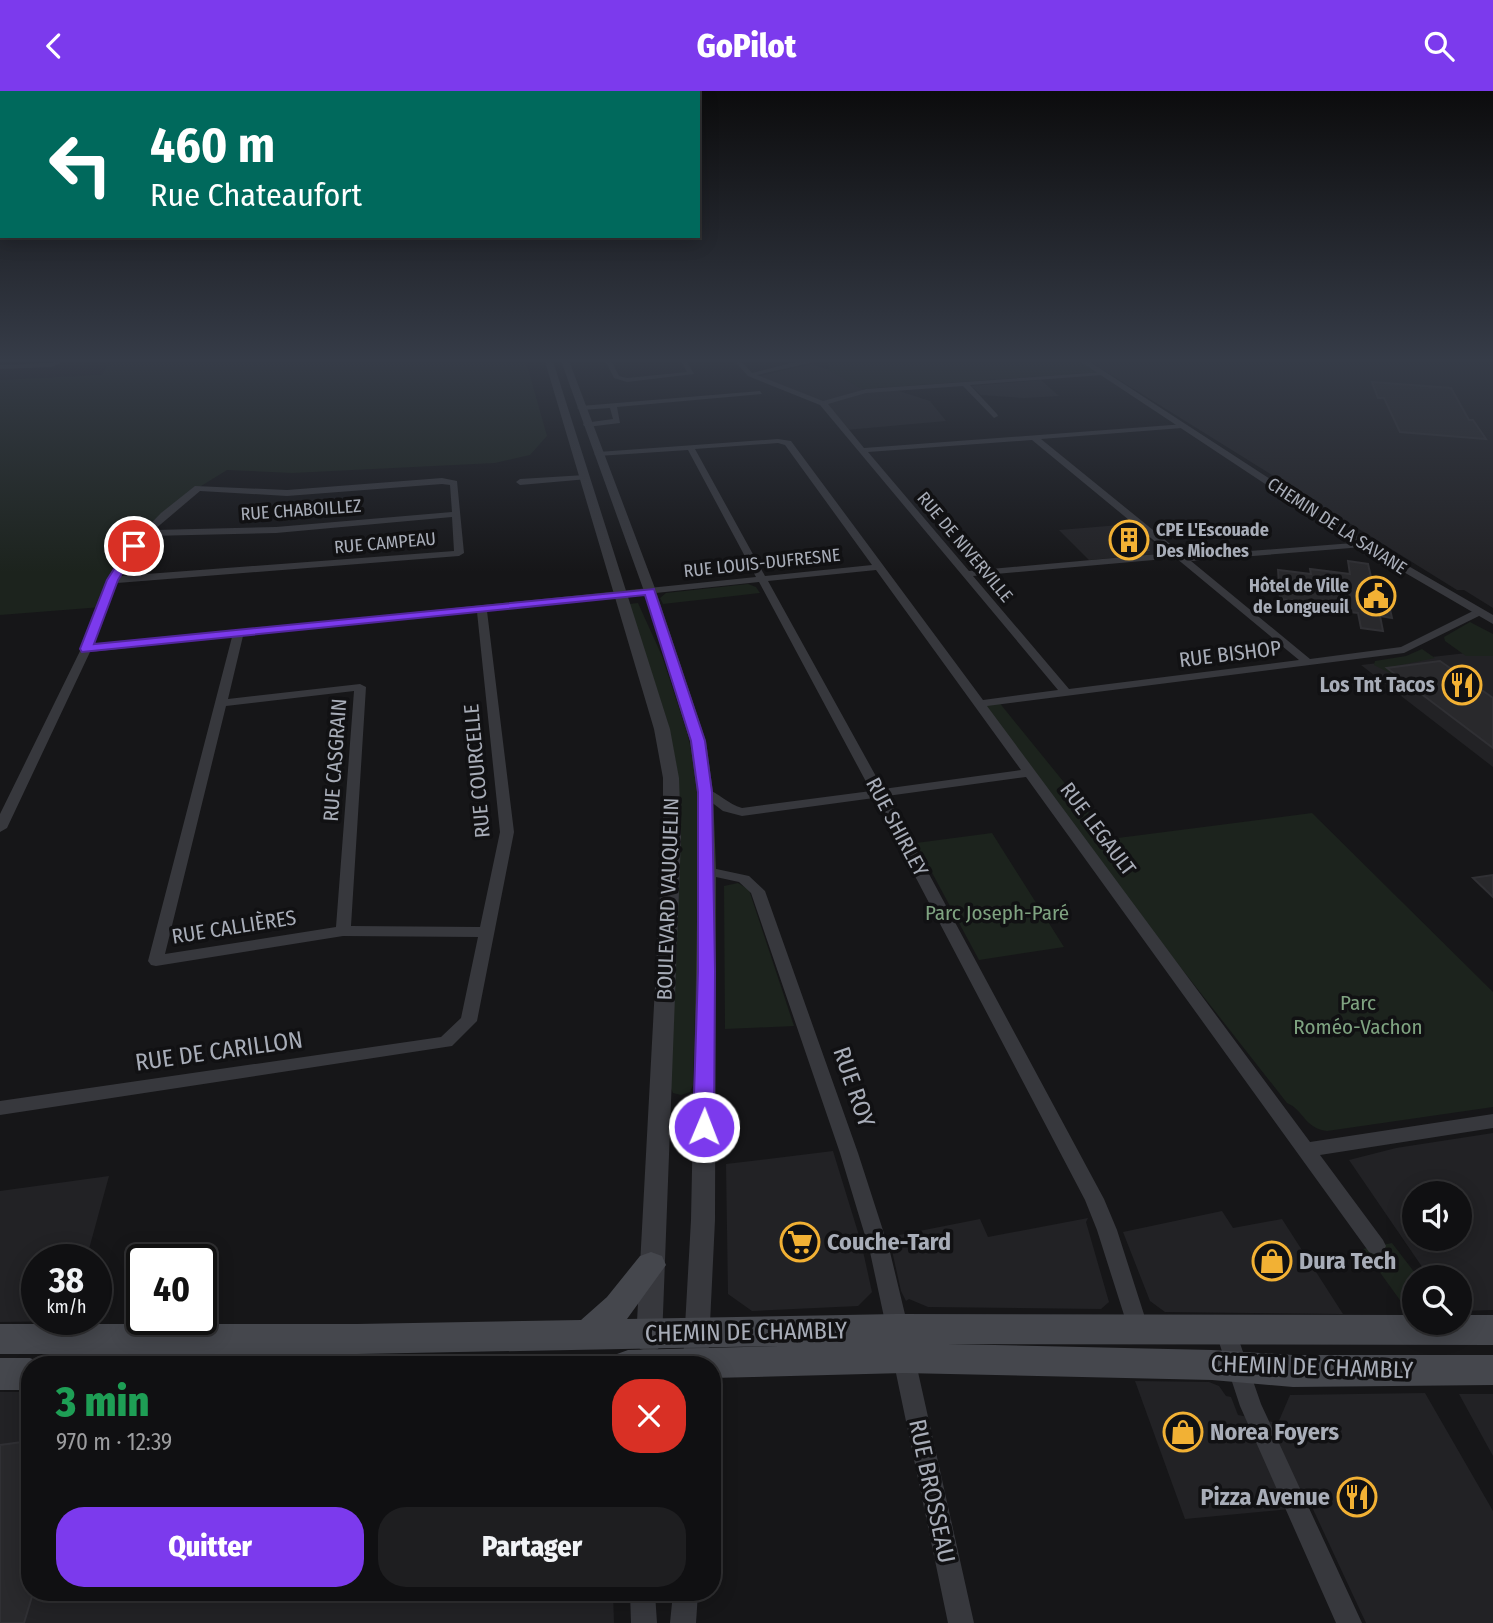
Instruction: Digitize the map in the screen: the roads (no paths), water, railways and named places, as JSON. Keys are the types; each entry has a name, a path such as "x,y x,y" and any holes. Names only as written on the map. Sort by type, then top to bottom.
{"main road":[{"path":"586,1336 618,1307 651,1265"},
{"name":"CHEMIN DE CHAMBLY","path":"0,1339 586,1336 648,1354 900,1344 1138,1330 1493,1330"},
{"name":"CHEMIN DE CHAMBLY","path":"900,1344 1293,1371 1493,1370"},
{"path":"0,1374 21,1374"}],"street":[{"name":"BOULEVARD VAUQUELIN","path":"570,429 662,729 670,765 672,801 648,1354"},
{"name":"BOULEVARD VAUQUELIN","path":"589,429 650,591 698,741 705,792 707,871 703,1220 697,1353"},
{"name":"RUE DE NIVERVILLE","path":"846,429 1066,693"},
{"path":"863,450 1135,429"},
{"name":"CHEMIN DE LA SAVANE","path":"1187,429 1363,544 1493,620"},
{"path":"1034,437 1309,663"},
{"name":"RUE LEGAULT","path":"690,447 784,441 788,443 1376,1246"},
{"path":"598,454 690,447"},
{"name":"RUE SHIRLEY","path":"690,447 878,792 1103,1219 1138,1330"},
{"path":"520,481 585,477"},
{"name":"RUE CAMPEAU","path":"113,580 459,553 454,483 442,481 286,493 198,488 146,533"},
{"name":"RUE CHABOILLEZ","path":"146,533 276,530 456,514"},
{"path":"0,828 86,649 113,580 134,546 146,533"},
{"path":"967,574 1363,544"},
{"name":"RUE LOUIS-DUFRESNE","path":"86,649 878,567"},
{"name":"RUE COURCELLE","path":"446,1042 469,1021 507,832 482,609"},
{"name":"RUE BISHOP","path":"978,704 1404,650 1479,612"},
{"name":"RUE CALLIÈRES","path":"238,634 156,961 343,931 487,932"},
{"name":"RUE CASGRAIN","path":"222,703 360,687 343,931"},
{"path":"705,792 728,808 742,812 1028,773"},
{"name":"RUE ROY","path":"707,871 744,879 758,891 849,1153 880,1252 900,1344"},
{"name":"RUE DE CARILLON","path":"0,1108 446,1042"},
{"path":"1306,1150 1493,1121"},
{"path":"1226,1330 1251,1406 1349,1623"},
{"name":"RUE BROSSEAU","path":"900,1344 961,1623"},
{"path":"643,1601 644,1623"},
{"path":"683,1623 685,1601"}],"place":[{"name":"CPE L'Escouade Des Mioches","path":"1129,540"},
{"name":"Hôtel de Ville de Longueuil","path":"1376,596"},
{"name":"Los Tnt Tacos","path":"1462,685"},
{"name":"Couche-Tard","path":"800,1242"},
{"name":"Dura Tech","path":"1272,1261"},
{"name":"Norea Foyers","path":"1183,1432"},
{"name":"Pizza Avenue","path":"1357,1497"}],"park label":[{"name":"Parc Joseph-Paré","path":"997,913"},
{"name":"Parc Roméo-Vachon","path":"1358,1015"}]}
